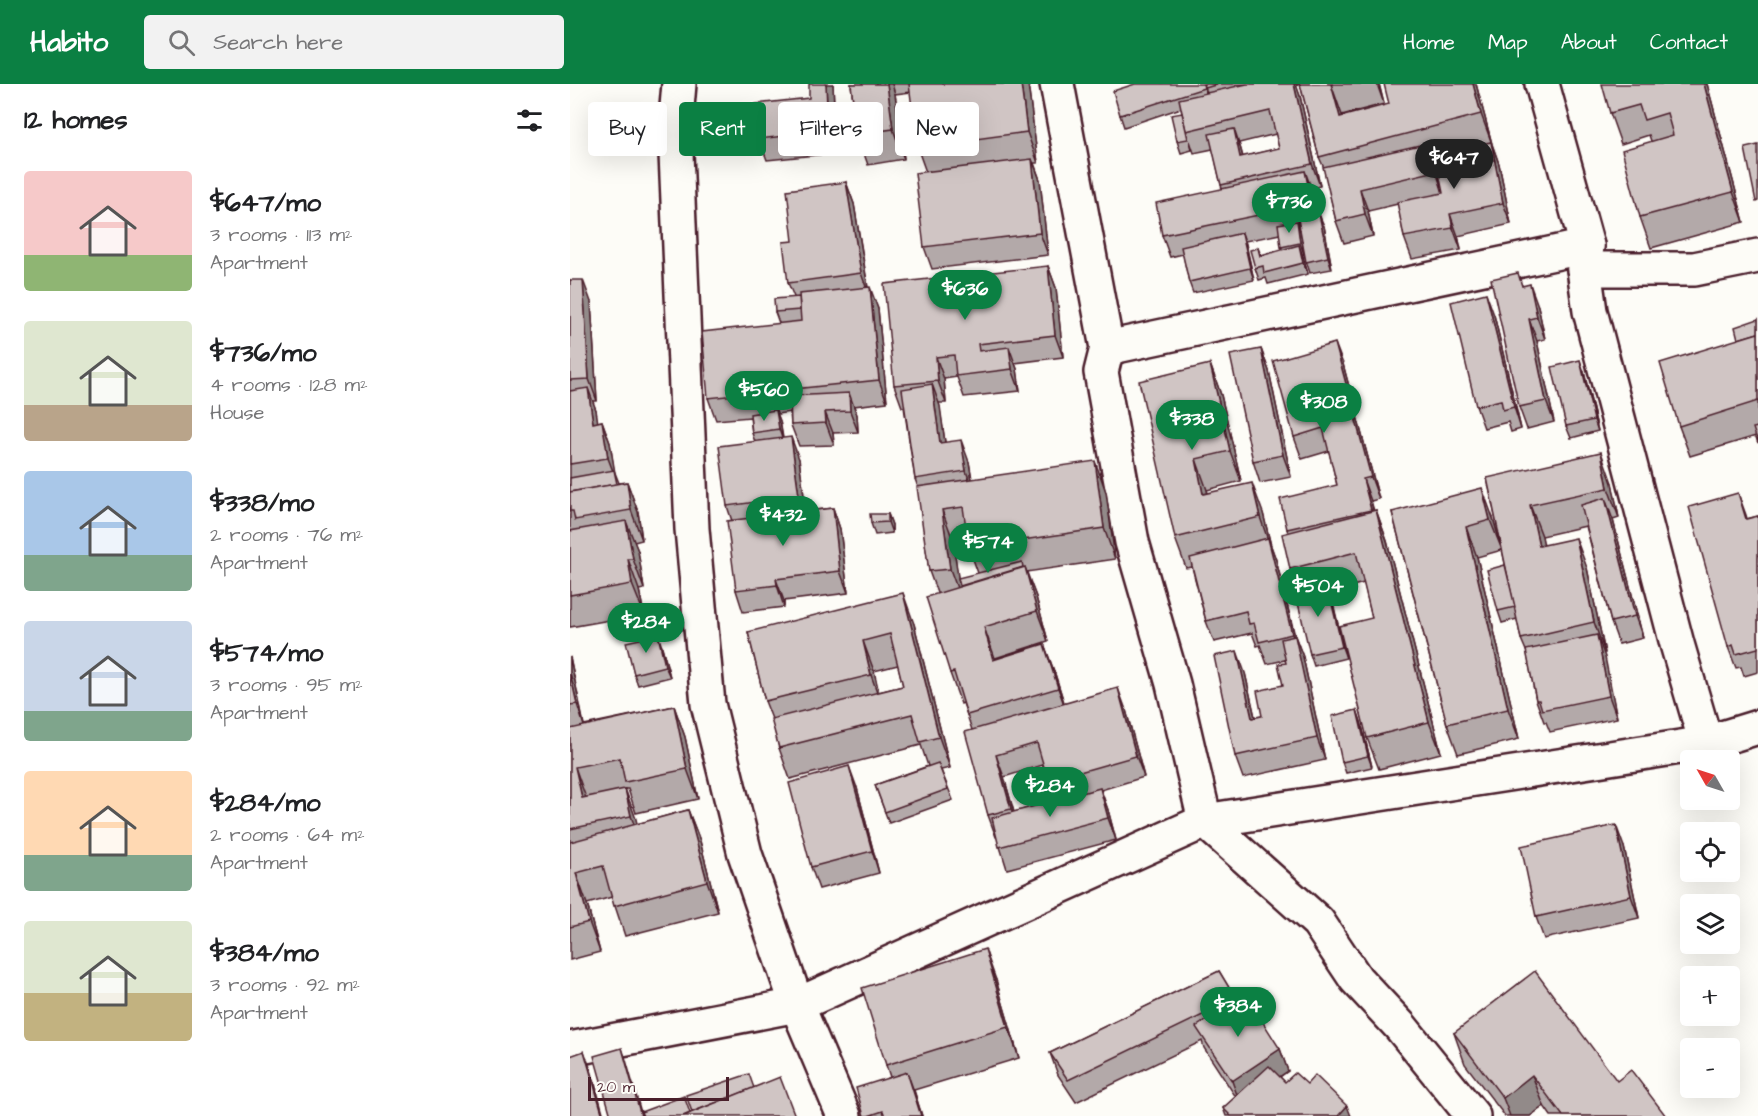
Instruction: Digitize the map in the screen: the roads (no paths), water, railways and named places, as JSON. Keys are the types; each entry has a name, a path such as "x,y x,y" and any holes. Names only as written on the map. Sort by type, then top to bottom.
{"street":[{"path":"679,84 675,130 692,530 708,704 745,854 797,1005 844,1116"},
{"path":"1057,84 1107,348 1101,372 1132,543 1173,684 1205,821 1318,922 1356,979 1400,1026 1473,1116"},
{"path":"1542,84 1586,258 1593,322 1677,644 1706,743"},
{"path":"1107,348 1586,258 1694,269 1758,256"},
{"path":"570,1049 797,1005 1205,821 1706,743 1758,727"}]}
